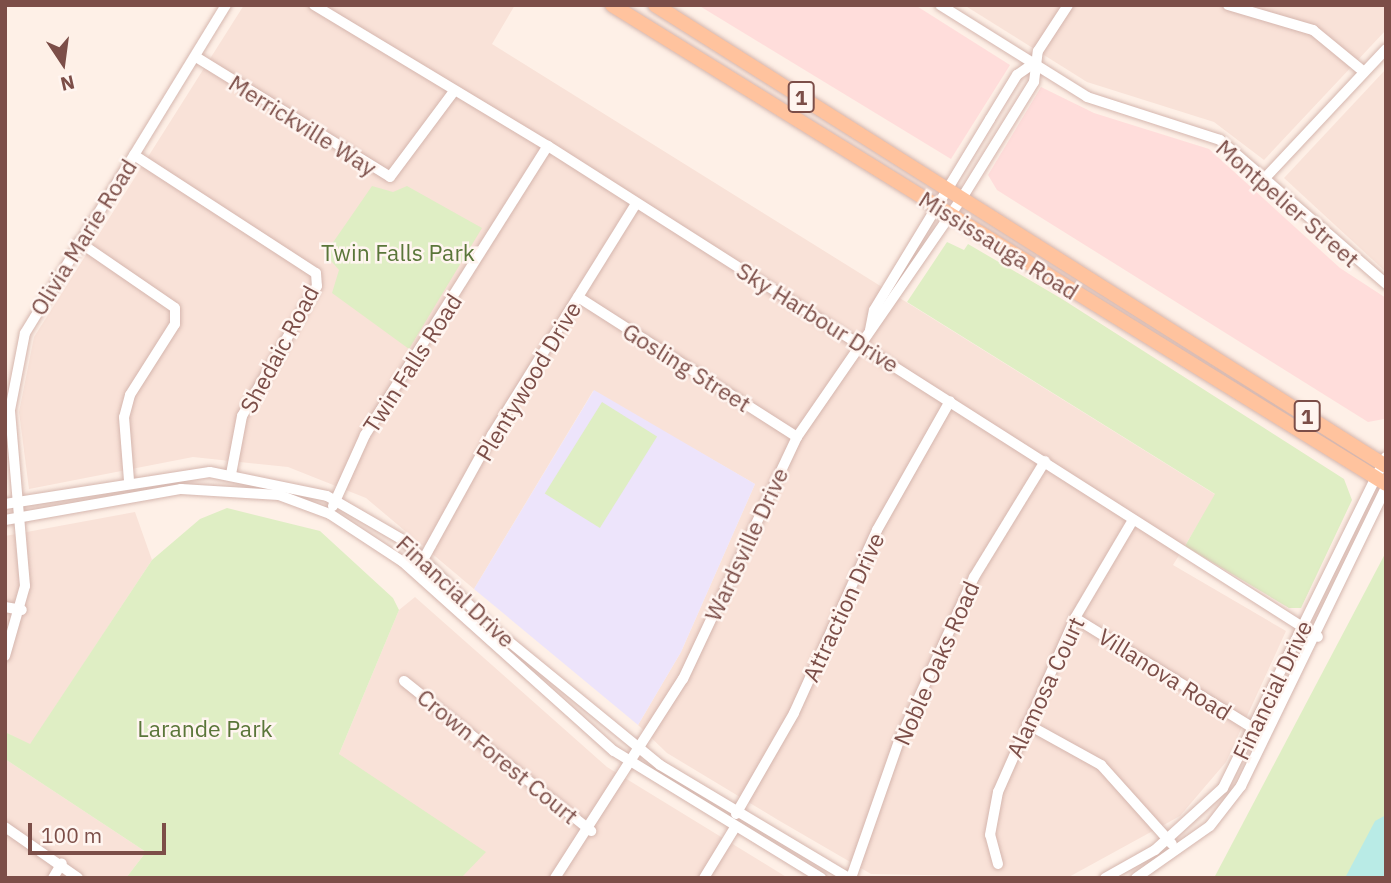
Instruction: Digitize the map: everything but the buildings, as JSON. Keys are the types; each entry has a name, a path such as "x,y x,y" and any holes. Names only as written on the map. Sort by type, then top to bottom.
{"main road":[{"name":"Mississauga Road","path":"612,5 1382,483"},
{"name":"Mississauga Road","path":"655,5 1385,463"}],"street":[{"name":"Olivia Marie Road","path":"5,656 22,610 18,518 11,503 14,370 24,333 226,5"},
{"name":"Sky Harbour Drive","path":"314,5 548,146 1318,637"},
{"name":"Montpelier Street","path":"940,5 1094,100 1211,135 1265,178 1355,264 1386,284"},
{"path":"1034,64 1068,5"},
{"path":"1228,5 1313,30 1364,72"},
{"path":"1265,178 1386,49"},
{"name":"Merrickville Way","path":"196,57 390,177 454,91"},
{"name":"Wardsville Drive","path":"870,330 874,310 947,188 1017,75 1034,64"},
{"name":"Wardsville Drive","path":"555,878 591,831 683,679 797,437 858,342 886,315 962,198 1034,82 1034,64"},
{"name":"Twin Falls Road","path":"330,514 365,435 548,146"},
{"name":"Shedaic Road","path":"134,155 316,273 317,286 242,416 231,474"},
{"name":"Plentywood Drive","path":"424,560 578,297 636,204"},
{"path":"79,243 174,308 175,324 130,395 124,417 129,480"},
{"name":"Gosling Street","path":"578,297 797,437"},
{"name":"Attraction Drive","path":"736,814 794,713 877,530 950,401"},
{"name":"Noble Oaks Road","path":"850,878 899,741 974,577 1045,461"},
{"name":"Financial Drive","path":"1136,878 1178,852 1241,786 1318,637 1382,483 1385,463"},
{"name":"Financial Drive","path":"11,503 129,480 231,474 336,500 383,525 424,560 495,630 641,751 736,814 850,878"},
{"name":"Financial Drive","path":"1105,878 1169,839 1223,788 1255,729 1303,628 1382,483"},
{"name":"Financial Drive","path":"5,520 181,489 279,495 330,514 403,562 632,765 734,829 821,878"},
{"name":"Alamosa Court","path":"998,864 992,814 1027,723 1075,618 1133,520"},
{"path":"5,607 22,610"},
{"name":"Villanova Road","path":"1075,618 1255,729"},
{"name":"Crown Forest Court","path":"404,681 591,831"},
{"path":"1027,723 1101,765 1178,852"},
{"path":"5,827 62,863 78,878"},
{"path":"704,878 734,829"},
{"path":"53,878 62,863"}],"shaded area":[{"path":"244,5 515,5 492,44 1216,495 1173,565 1286,631 1226,762 1180,816 1067,878 871,874 778,820 667,753 638,725 681,652 755,484 593,391 474,589 366,498 288,467 193,457 29,489 19,412 34,337"},
{"path":"698,5 915,5 1010,65 951,159"},
{"path":"964,5 1386,5 1386,30 1264,160 1214,122 1087,82"},
{"path":"1386,69 1386,272 1284,178"},
{"path":"1041,87 1094,113 1209,149 1340,268 1386,298 1384,419 1368,422 997,190 988,175"},
{"path":"594,390 755,484 681,652 638,725 474,589"},
{"path":"135,512 152,560 30,745 5,732 5,536"},
{"path":"415,597 607,767 788,878 452,878 339,754 399,610"},
{"path":"5,759 146,852 126,878 5,878"}],"green space":[{"name":"Twin Falls Park","path":"372,186 393,192 407,186 482,228 409,349 332,293 339,270 325,254"},
{"path":"947,242 964,250 968,244 1062,299 1344,479 1352,500 1301,608 1289,608 1185,546 1215,494 907,302"},
{"path":"602,402 657,436 600,528 545,494"},
{"name":"Larande Park","path":"227,508 320,531 393,598 399,610 339,754 486,852 461,878 126,878 146,852 5,759 5,732 30,744 152,560 200,519"},
{"path":"1386,552 1386,878 1214,878"}],"water":[{"path":"1386,815 1386,878 1345,878 1375,821"}]}
